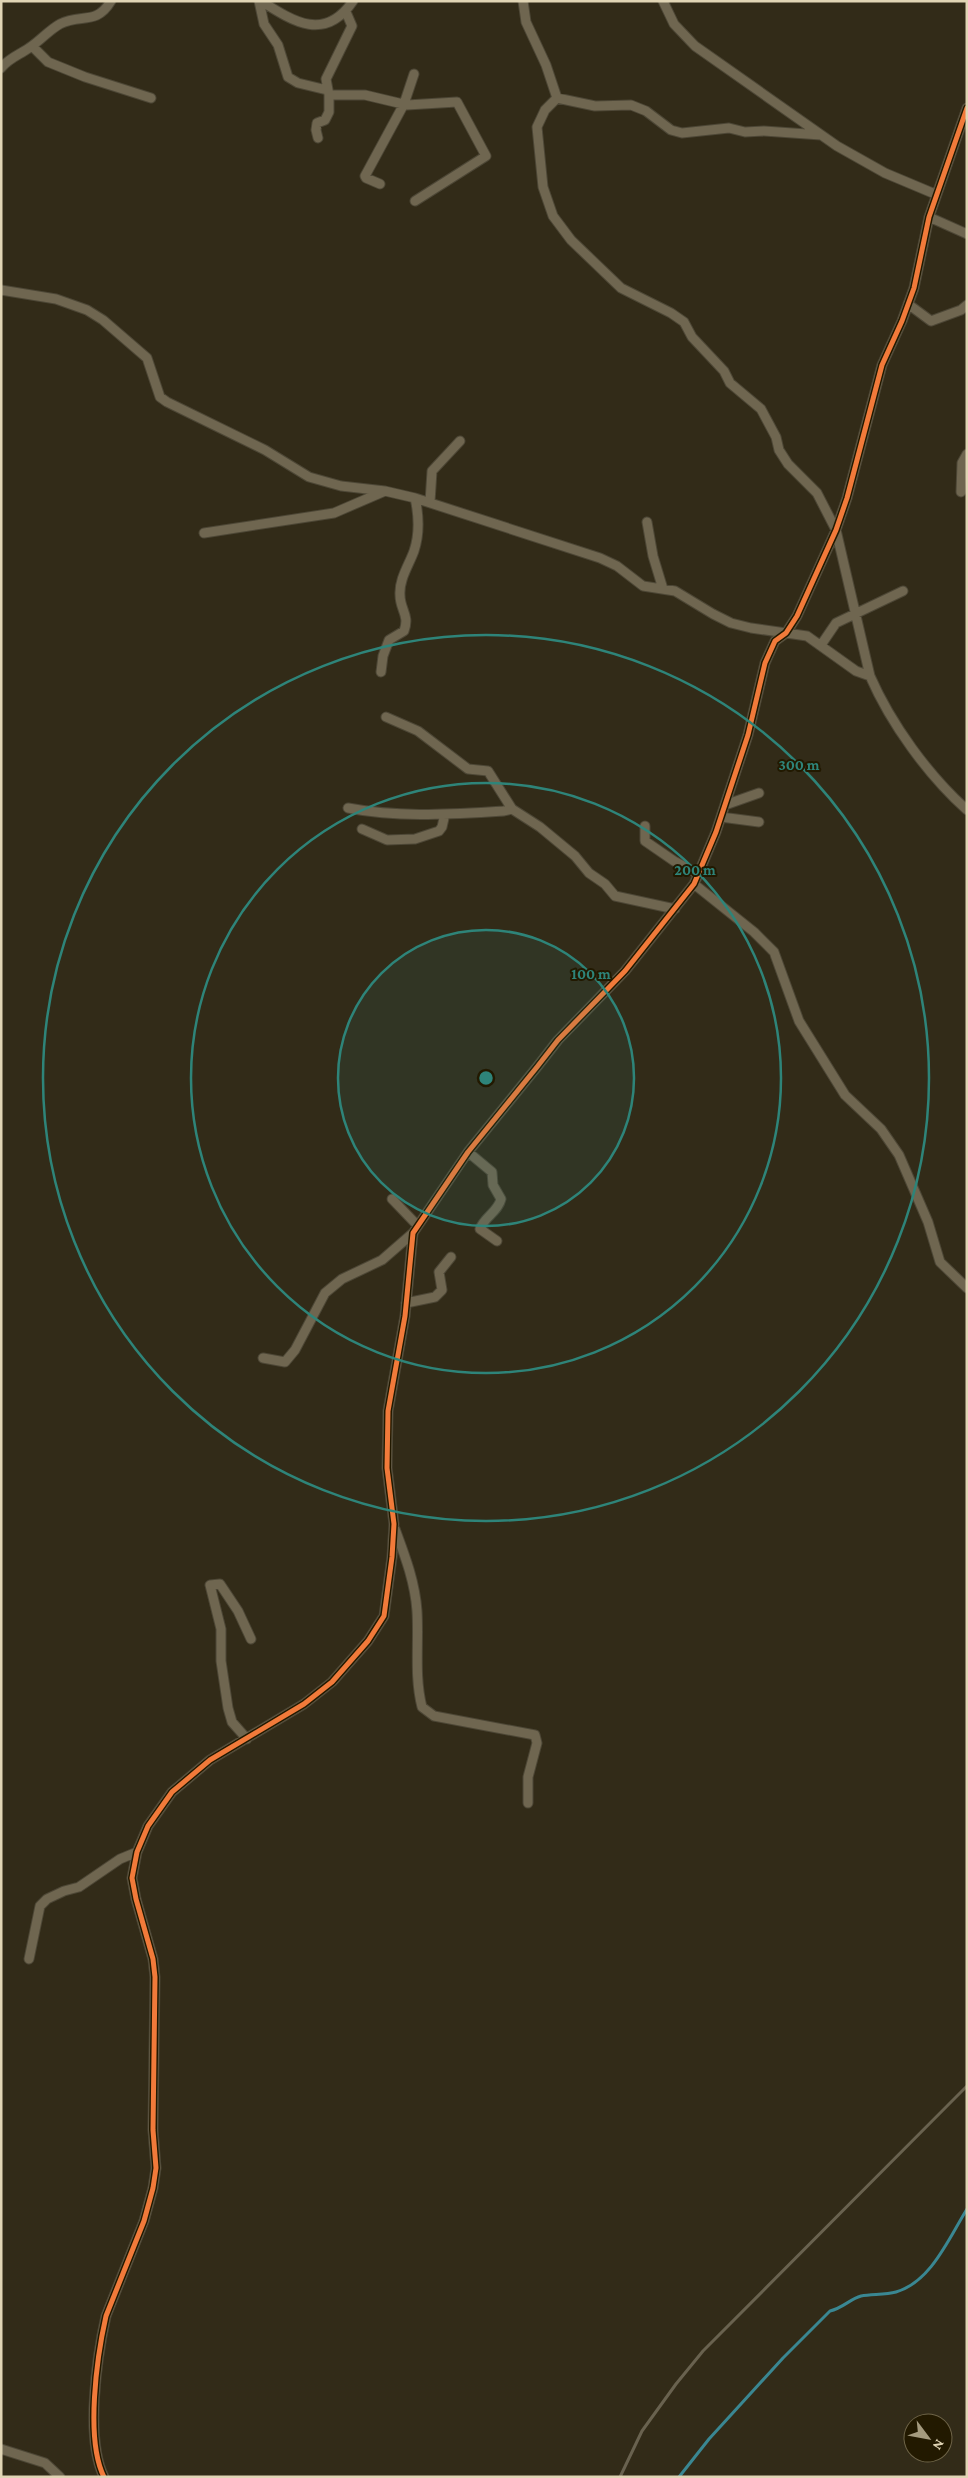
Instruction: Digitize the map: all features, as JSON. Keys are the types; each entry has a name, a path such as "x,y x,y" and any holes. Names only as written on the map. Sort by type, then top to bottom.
{"street":[{"path":"1,68 6,62 32,46 61,24 92,18 101,14 111,1"},
{"path":"260,1 298,23 312,25 329,23 346,12 353,1"},
{"path":"260,1 264,24 278,45 288,77 298,83 328,92 365,95 404,104 457,102 486,156 415,201"},
{"path":"524,1 526,22 546,65 557,98"},
{"path":"663,1 674,24 695,46 821,135 867,164 935,194"},
{"path":"318,138 317,123 325,120 329,112 326,79 352,26 346,12"},
{"path":"32,46 48,62 85,77 151,98"},
{"path":"380,184 365,176 404,104 414,74"},
{"path":"557,98 595,106 631,105 646,111 671,130 682,133 729,128 745,132 764,131 821,135"},
{"path":"557,98 545,110 537,127 543,187 553,216 571,240 621,288 671,313 684,322 692,337 724,370 730,383 761,409 776,436 779,450 788,464 817,493 836,530 870,676 879,697 933,777 967,810"},
{"path":"263,1358 284,1362 295,1350 325,1293 342,1279 382,1260 415,1229 468,1152 558,1040 626,971 694,884 725,805 748,735 765,663 775,642 786,633 797,616 836,530 855,473 882,365 908,304 935,194 967,108"},
{"path":"929,217 967,234"},
{"path":"1,290 56,300 87,310 103,320 146,358 160,397 265,450 309,478 341,486 385,491 430,502 600,558 617,566 643,586 664,588 685,596 731,623 806,636 856,671 870,676"},
{"path":"908,304 931,321 965,310"},
{"path":"430,502 432,471 460,441"},
{"path":"961,492 962,463 967,454"},
{"path":"204,533 334,513 385,491"},
{"path":"381,672 383,656 389,640 404,632 408,621 400,594 406,570 414,550 420,521 415,498"},
{"path":"647,522 653,556 664,588"},
{"path":"821,645 836,623 855,612 903,591"},
{"path":"386,717 418,731 468,769 488,770 512,809 540,827 575,856 589,873 605,884 615,896 675,909"},
{"path":"725,805 760,793"},
{"path":"348,808 394,815 504,811 512,809"},
{"path":"362,829 387,840 415,839 439,831 445,814"},
{"path":"721,816 759,822"},
{"path":"645,826 645,841 674,862 698,874"},
{"path":"694,884 754,932 774,952 799,1021 845,1095 875,1122 899,1155 928,1222 940,1262 967,1288"},
{"path":"468,1152 492,1172 493,1185 501,1199 499,1206 482,1224 480,1229 497,1240"},
{"path":"392,1200 415,1229 406,1303 388,1411 387,1468 394,1524 408,1564 417,1610 422,1708 434,1716 535,1736 537,1744 528,1777 528,1803"},
{"path":"406,1303 435,1297 442,1290 443,1282 439,1272 451,1257"},
{"path":"104,2477 97,2455 95,2420 103,2331 106,2316 150,2204 156,2168 153,2130 156,1977 132,1878 137,1852 148,1826 172,1792 210,1760 304,1704 332,1682 379,1625 386,1604 394,1524"},
{"path":"247,1739 232,1722 230,1715 221,1660 221,1630 210,1585 220,1584 238,1611 251,1639"},
{"path":"29,1959 40,1906 47,1899 64,1891 79,1887 120,1859 137,1852"},
{"path":"1,2449 44,2463 60,2477"}],"waterway":[{"path":"679,2477 709,2439 783,2358 830,2311 861,2296 896,2292 908,2287 919,2279 938,2258 967,2209"}],"railway":[{"path":"620,2477 642,2431 703,2351 967,2086"}],"cycle path":[{"path":"104,2477 98,2461 94,2420 94,2397 99,2353 106,2316 144,2221 156,2168 153,2130 155,1977 153,1959 132,1878 137,1852 148,1826 172,1792 210,1760 304,1704 332,1682 368,1641 384,1616 392,1557 394,1524 387,1468 388,1411 405,1316 413,1233 468,1152 558,1040 625,971 694,884 716,832 748,735 765,663 775,641 786,633 797,616 836,530 847,498 882,365 902,321 914,288 929,217 967,108"}]}
